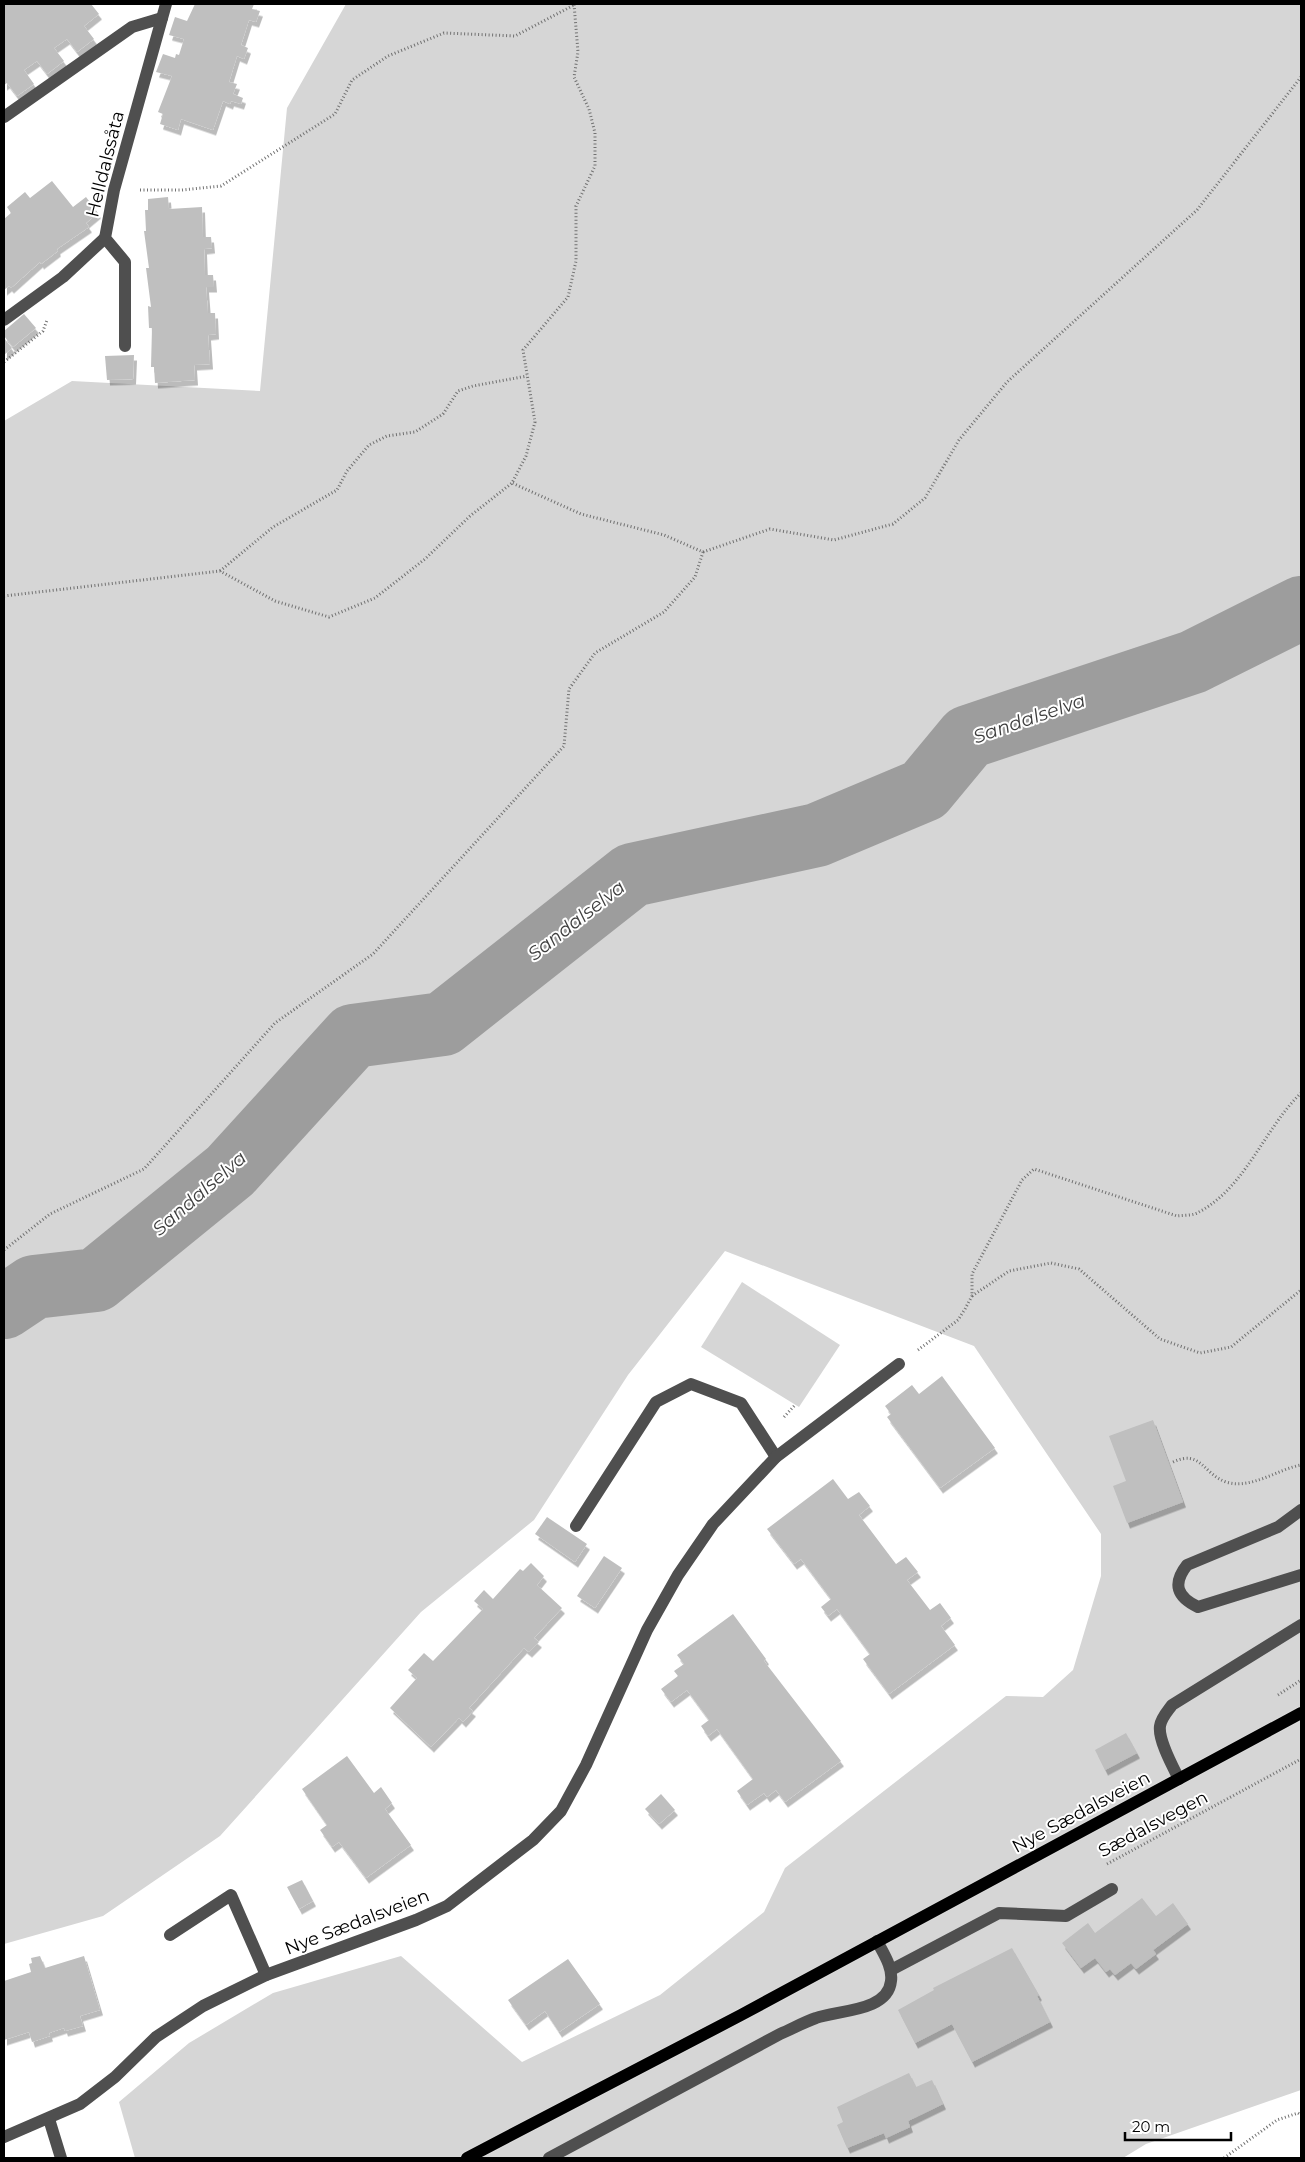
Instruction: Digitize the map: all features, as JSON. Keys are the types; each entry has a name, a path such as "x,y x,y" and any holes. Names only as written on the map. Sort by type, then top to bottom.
{"main road":[{"name":"Nye Sædalsveien","path":"467,2158 741,2015 1301,1713"}],"street":[{"name":"Helldalssåta","path":"125,346 125,262 105,238 114,190 166,4"},
{"path":"4,117 132,27 162,18"},
{"path":"4,320 63,277 105,238"},
{"name":"Nye Sædalsveien","path":"4,2137 80,2104 115,2077 156,2037 202,2006 266,1975 416,1920 447,1906 534,1840 561,1811 586,1765 647,1630 678,1575 713,1524 776,1457 899,1364"},
{"path":"576,1526 656,1402 692,1384 741,1403 776,1457"},
{"path":"1301,1510 1278,1527 1250,1540 1204,1556 1187,1565 1178,1576 1178,1590 1185,1601 1198,1607 1301,1575"},
{"path":"1179,1779 1169,1758 1160,1728 1163,1718 1172,1705 1301,1625"},
{"path":"891,1970 999,1913 1066,1916 1112,1888"},
{"path":"170,1934 231,1895 266,1975"},
{"path":"549,2158 780,2034 817,2017 871,2005 885,1995 892,1983 891,1970 877,1941"},
{"path":"48,2119 61,2158"}],"path":[{"path":"114,190 182,190 221,186 335,114 352,80 388,56 444,32 515,36 575,4 578,52 574,77 589,108 595,133 595,166 576,206 576,261 568,297 523,350 535,422 526,456 512,483 470,516 425,559 375,598 330,617 275,602 220,571"},
{"path":"512,483 581,514 664,535 703,552 770,529 834,540 893,524 925,498 959,440 1007,382 1197,210 1301,77"},
{"path":"4,596 220,571 273,527 337,490 347,471 369,445 386,436 415,432 442,414 458,391 473,386 527,376"},
{"path":"4,1250 50,1214 144,1169 275,1023 373,954 564,746 569,689 595,653 664,612 695,577 703,552"},
{"path":"972,1296 972,1274 1022,1180 1034,1170 1177,1216 1197,1213 1225,1195 1287,1107 1301,1093"},
{"path":"899,1364 958,1320 972,1296 1009,1271 1051,1263 1079,1269 1160,1339 1200,1353 1231,1347 1301,1290"},
{"path":"1172,1462 1185,1457 1194,1459 1217,1477 1226,1482 1237,1484 1250,1482 1301,1464"},
{"name":"Sædalsvegen","path":"1106,1864 1301,1759"},
{"path":"1224,2158 1278,2120 1298,2113 1301,2115"}],"shaded area":[{"path":"346,4 1301,4 1301,2090 1146,2144 1123,2158 135,2158 119,2102 189,2043 273,1993 401,1956 522,2062 660,1995 764,1912 785,1868 1006,1696 1043,1697 1073,1670 1101,1576 1101,1534 974,1346 725,1251 628,1375 534,1520 421,1612 220,1836 103,1916 4,1944 4,421 72,381 260,391 287,108"},
{"path":"742,1282 840,1345 799,1407 701,1347"}],"building":[{"path":"4,4 91,4 99,14 84,26 94,39 77,52 67,39 54,48 64,61 47,74 37,61 24,70 34,84 17,96 7,83 4,85"},
{"path":"195,4 254,4 252,9 260,11 256,22 249,20 241,45 248,48 244,59 237,56 229,82 237,84 233,94 243,98 241,104 231,101 230,104 223,101 213,130 181,119 178,130 160,124 163,114 158,112 172,76 156,72 163,54 175,58 176,54 179,55 184,39 169,35 175,17 187,21"},
{"path":"52,181 73,207 86,197 98,213 86,223 89,227 57,249 58,251 41,264 40,262 11,288 9,286 4,290 4,219 11,213 7,207 25,192 30,198"},
{"path":"168,197 169,209 202,207 203,237 211,237 212,248 204,249 205,275 213,275 214,287 206,287 208,313 215,313 216,334 208,335 210,364 194,365 195,380 155,383 154,367 151,367 152,328 149,328 148,306 151,307 146,268 149,268 144,231 146,231 145,210 148,210 148,199"},
{"path":"24,314 36,328 13,347 4,336 4,331"},
{"path":"4,338 12,348 4,355"},
{"path":"134,355 133,379 107,380 105,356"},
{"path":"942,1376 995,1448 940,1488 887,1417 891,1414 885,1406 912,1385 919,1394"},
{"path":"1153,1420 1183,1502 1127,1523 1113,1486 1126,1481 1109,1436"},
{"path":"833,1479 848,1499 859,1492 870,1506 859,1515 896,1564 906,1557 918,1572 907,1580 930,1610 940,1603 951,1618 941,1626 955,1645 889,1694 863,1659 870,1654 837,1609 828,1616 821,1607 831,1599 801,1559 794,1564 767,1529"},
{"path":"547,1517 587,1544 575,1562 535,1534"},
{"path":"604,1556 622,1568 595,1608 577,1596"},
{"path":"531,1563 544,1576 537,1585 562,1608 534,1638 539,1642 529,1652 524,1648 469,1708 473,1711 463,1722 459,1718 431,1747 390,1708 417,1678 408,1670 424,1653 433,1661 483,1609 474,1601 484,1590 493,1599 520,1569 523,1571"},
{"path":"733,1614 766,1659 764,1661 841,1761 785,1802 776,1790 767,1797 764,1793 747,1805 737,1791 753,1779 717,1729 708,1736 701,1726 709,1720 687,1690 671,1702 661,1689 678,1676 674,1671 684,1664 677,1655"},
{"path":"1126,1733 1137,1753 1105,1770 1095,1750"},
{"path":"347,1756 374,1793 381,1787 392,1803 385,1809 411,1845 366,1878 339,1842 332,1847 320,1830 327,1825 302,1789"},
{"path":"661,1794 675,1810 659,1824 645,1809"},
{"path":"302,1880 313,1901 299,1909 287,1887"},
{"path":"1142,1898 1156,1916 1173,1903 1188,1924 1153,1950 1156,1954 1136,1969 1131,1963 1115,1975 1110,1969 1106,1972 1095,1958 1081,1968 1062,1943 1088,1923 1095,1933"},
{"path":"1012,1948 1039,1995 1037,1996 1050,2022 972,2062 952,2024 915,2043 898,2010 934,1990 933,1988"},
{"path":"40,1956 45,1968 84,1956 100,2010 80,2016 83,2026 65,2031 64,2028 49,2033 50,2036 32,2042 29,2032 4,2040 4,1981 31,1972 29,1964 32,1963 31,1958"},
{"path":"568,1959 600,2004 559,2032 545,2011 526,2025 508,2000"},
{"path":"909,2073 916,2087 932,2080 943,2104 908,2121 910,2127 886,2138 884,2133 847,2148 837,2125 843,2122 837,2107"}],"waterway":[{"name":"Sandalselva","path":"4,1307 34,1287 96,1280 230,1171 353,1036 443,1024 632,875 817,835 924,790 968,737 1193,662 1301,608"}]}
